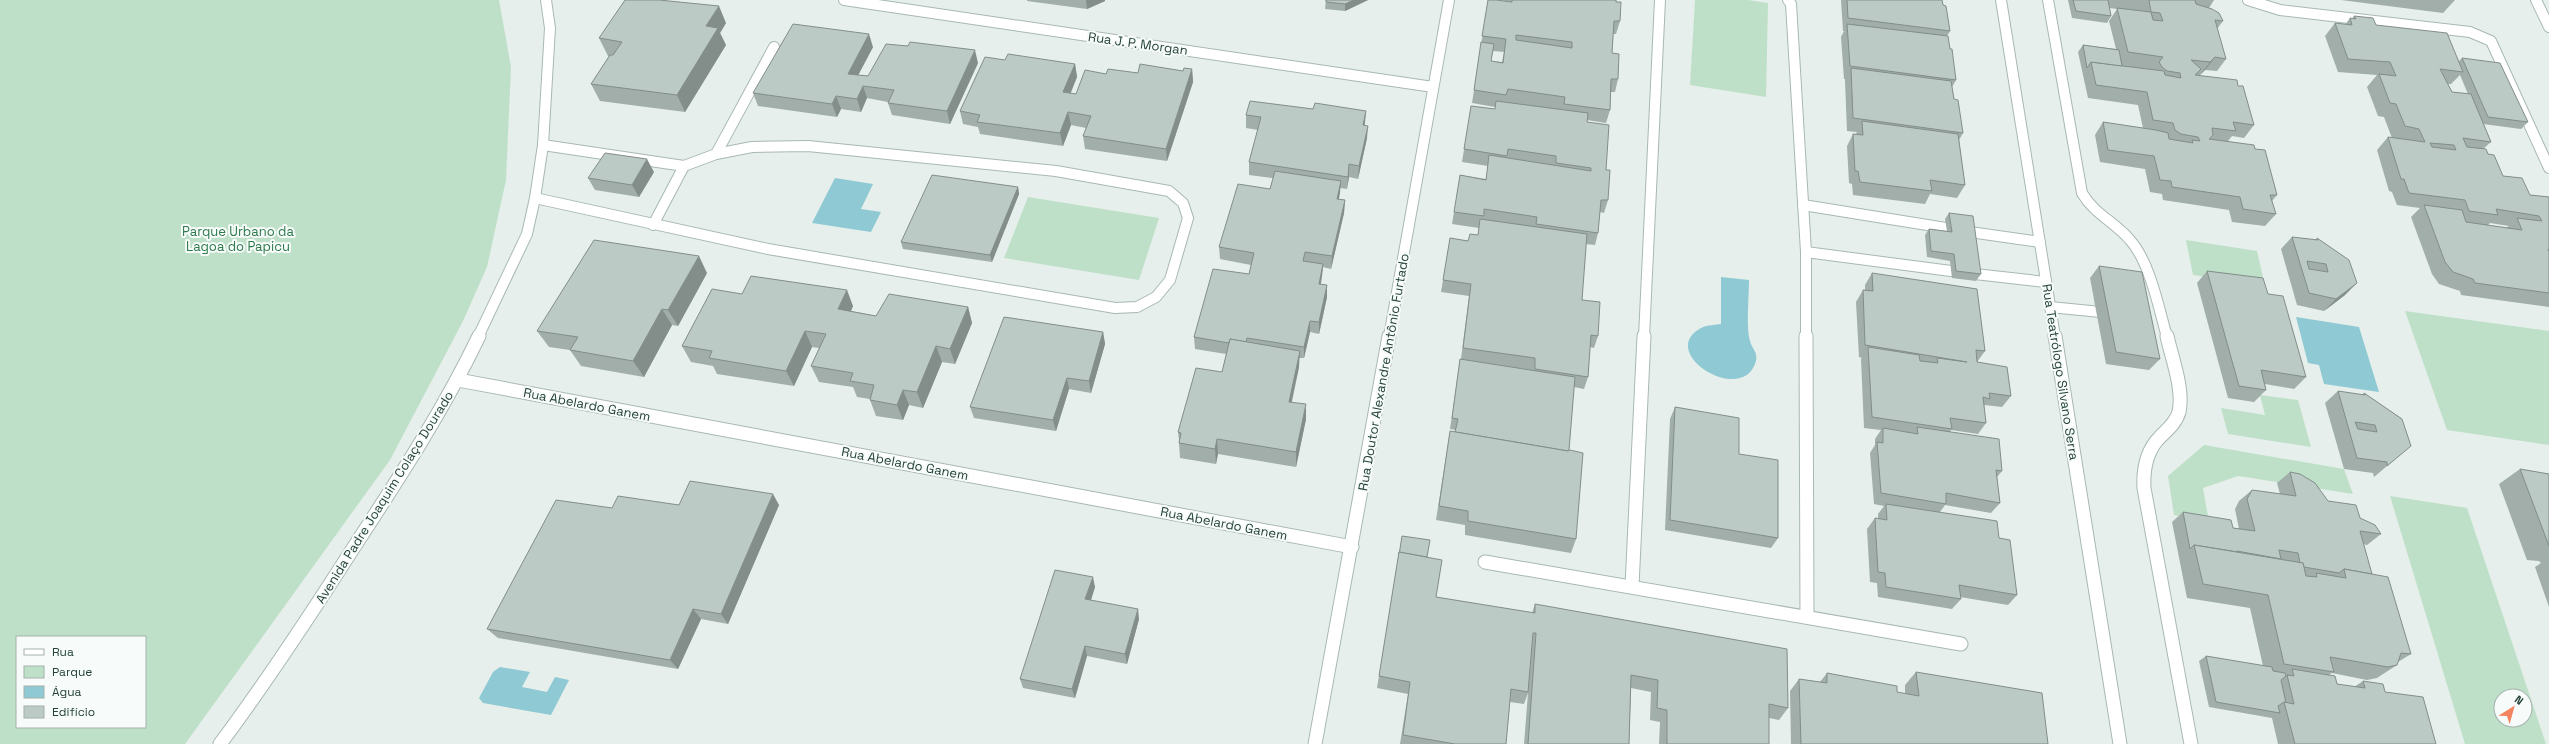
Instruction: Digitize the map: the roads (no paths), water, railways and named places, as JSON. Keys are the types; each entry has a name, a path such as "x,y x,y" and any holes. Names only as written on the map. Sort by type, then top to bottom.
{"street":[{"name":"Avenida Padre Joaquim Colaço Dourado","path":"220,744 261,690 431,428 458,380 527,234 536,198 543,145 550,28 546,0"},
{"name":"Rua J. P. Morgan","path":"844,0 1433,87"},
{"name":"Rua Doutor Alexandre Antônio Furtado","path":"1315,744 1352,547 1449,0"},
{"path":"1632,586 1660,0"},
{"path":"1788,0 1791,4 1806,252 1807,616"},
{"name":"Rua Teatrólogo Silvano Serra","path":"2001,0 2120,744"},
{"path":"2048,0 2082,193 2092,208 2127,235 2136,247 2162,318 2181,397 2179,412 2173,424 2156,441 2147,456 2143,469 2144,488 2191,744"},
{"path":"2248,0 2280,10 2470,32 2486,37 2491,41 2549,168"},
{"path":"2536,0 2549,27"},
{"path":"716,154 774,47"},
{"path":"536,198 590,208 653,225 896,271 1115,308 1137,307 1156,296 1170,280 1188,218 1183,203 1169,191 1056,171 808,146 752,147 716,154 684,166 543,145"},
{"path":"653,225 684,166"},
{"path":"1803,205 1946,228"},
{"path":"1970,232 2040,242"},
{"path":"1806,252 1951,271"},
{"path":"1975,274 2046,282"},
{"path":"2050,307 2123,314"},
{"path":"2146,317 2162,318"},
{"name":"Rua Abelardo Ganem","path":"458,380 1352,547"},
{"path":"1484,562 1807,616 1961,644"}],"water":[{"path":"835,178 873,184 861,209 881,212 871,232 812,223"},
{"path":"1721,277 1749,280 1748,328 1750,341 1756,353 1756,361 1748,374 1735,379 1720,377 1706,371 1694,361 1688,349 1690,337 1703,327 1721,324"},
{"path":"2296,317 2359,327 2379,392 2324,384 2319,365 2308,363"},
{"path":"500,667 530,672 522,687 547,692 555,677 569,680 551,715 483,703 479,698 493,672"}],"park label":[{"name":"Parque Urbano da Lagoa do Papicu","path":"238,238"}]}
